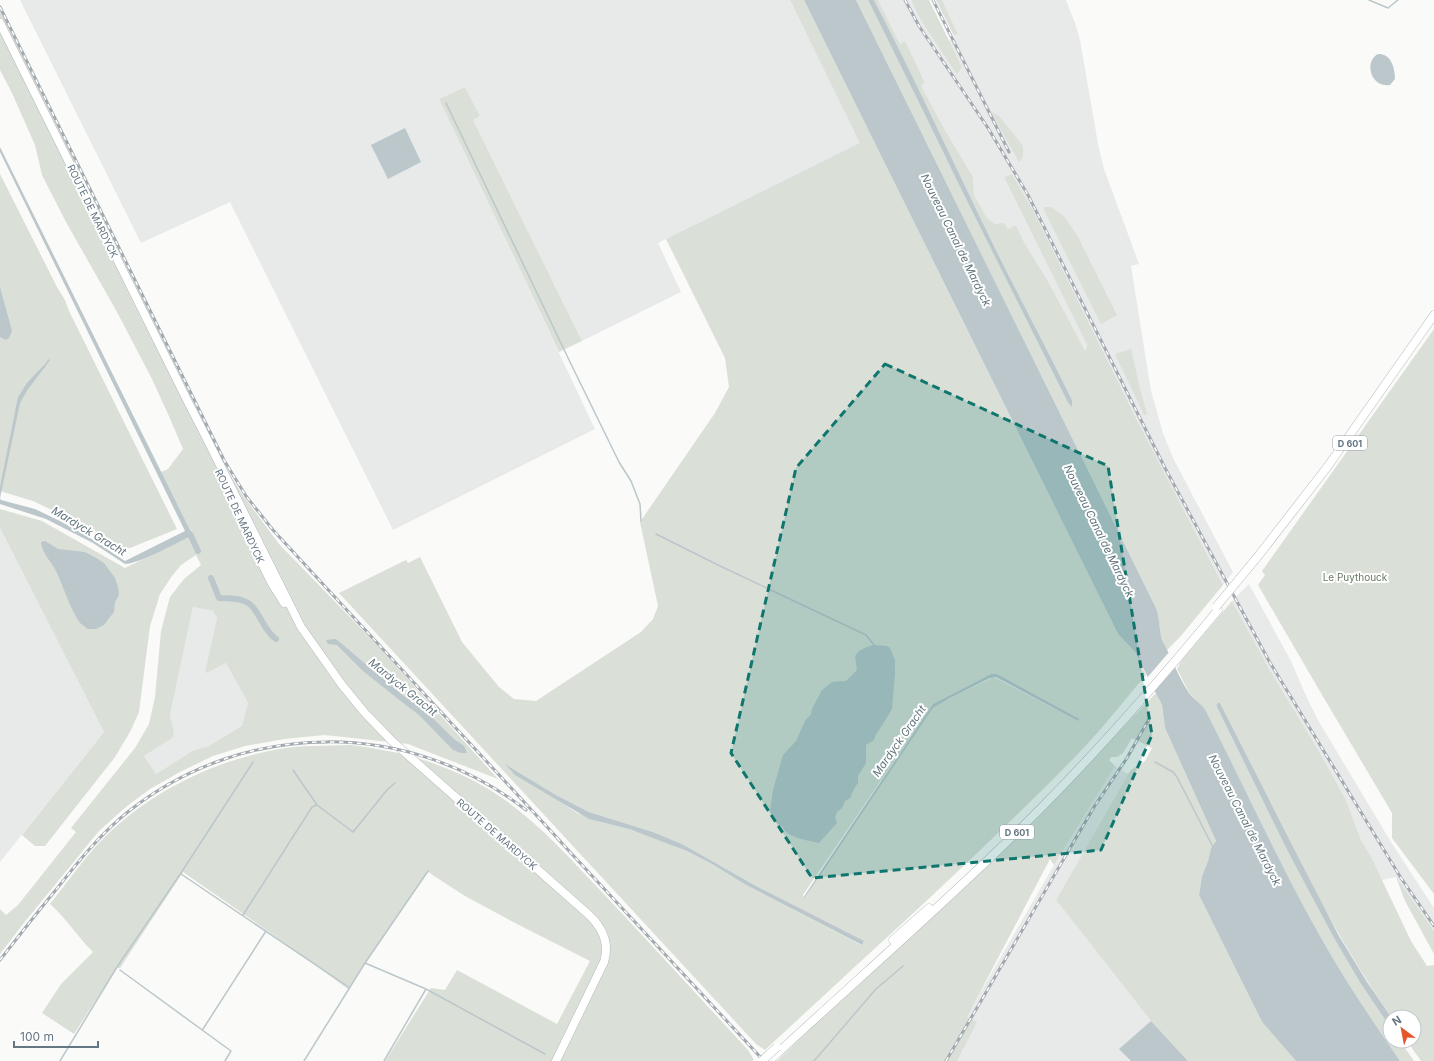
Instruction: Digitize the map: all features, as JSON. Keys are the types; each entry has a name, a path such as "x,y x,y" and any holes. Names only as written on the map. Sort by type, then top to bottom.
{"main road":[{"name":"ROUTE DE MARDYCK","path":"0,23 187,400 232,502 273,585 290,614 342,685 365,713 392,741 588,914 601,929 606,945 604,962 556,1061"},
{"name":"D 601","path":"1260,557 1328,466 1434,315"},
{"name":"D 601","path":"768,1061 1010,833 1145,694 1332,469 1434,322"},
{"name":"D 601","path":"762,1061 779,1049"}],"highlighted area":[{"path":"885,364 1108,466 1152,735 1101,850 812,878 731,753 796,468"}],"shaded area":[{"path":"20,0 790,0 861,143 658,243 681,292 582,341 473,120 480,116 465,87 439,99 595,429 393,530 230,202 141,243"},
{"path":"878,0 911,0 920,19 957,75 962,67 949,41 958,34 942,0 1066,0 1080,40 1098,144 1104,169 1139,264 1131,266 1151,391 1163,433 1174,460 1233,572 1223,585 1138,422 1032,208 1012,174 1004,177 1087,345 1084,351 1048,281 1024,242 1016,225 1008,229 995,224 987,218 974,195 973,177 921,86 925,83 905,42 900,44"},
{"path":"0,528 104,732 0,862"},
{"path":"1249,584 1291,661 1318,720 1391,842 1434,908 1434,931 1396,877 1382,880 1361,840 1346,800 1316,746 1271,672 1232,601"},
{"path":"193,607 213,611 217,618 205,672 207,673 226,663 248,703 242,727 209,746 194,750 156,774 144,756 171,739 172,726 170,715"},
{"path":"1115,766 1128,774 1056,900 1151,1021 1120,1049 1131,1061 957,1061 976,1022 966,1017 1054,865"}],"green space":[{"path":"790,0 804,0 1118,634 1135,652 1146,675 1092,739 1036,797 765,1050 756,1044 339,593 406,560 408,563 420,557 462,642 499,687 514,699 536,701 641,632 653,619 658,606 640,522 715,413 729,387 725,358 666,239 860,143","holes":["991,674 997,674 1072,716 1078,721 994,677 948,699 933,708 822,873 803,898 803,895 933,704","507,765 556,795 589,812 653,832 682,844 758,887 864,942 861,945 746,885 712,864 687,851 652,836 600,822 577,813"]},
{"path":"856,0 868,0 1068,403 1072,406 1072,400 1053,361 994,246 890,30 874,0 878,0 900,44 905,41 925,83 921,86 973,177 974,195 987,218 995,224 1004,223 1008,229 1016,225 1085,351 1087,345 1004,177 1012,174 1032,208 1138,422 1223,585 1180,637 1167,650 1161,635 1156,608"},
{"path":"911,0 929,0 962,67 957,75 920,19"},
{"path":"936,0 942,0 958,34 954,36"},
{"path":"0,10 212,439 242,494 279,544 378,646 498,779 408,744 325,735 284,739 245,746 213,756 150,789 127,806 99,831 0,954 0,909 6,915 18,905 76,832 71,828 135,748 149,724 155,697 161,631 170,597 184,579 201,565 196,555 181,565 160,594 150,626 139,712 130,732 115,757 45,846 35,846 22,835 104,732 0,528 0,509 42,521 125,568 189,537 191,542 195,540 161,472 168,469 183,449 152,379 42,175 35,145 0,70","holes":["193,607 213,611 217,618 205,672 207,673 226,663 248,703 242,726 209,746 194,750 156,774 144,756 171,739 174,734 170,715"]},
{"path":"465,87 480,116 473,120 582,341 559,352 439,99"},
{"path":"991,112 999,116 1023,146 1023,157 1019,162"},
{"path":"0,174 65,300 69,311 177,529 130,548 121,549 75,521 33,501 0,491"},
{"path":"1044,207 1051,207 1065,217 1079,239 1117,315 1101,324 1044,210"},
{"name":"Le Puythouck","path":"1434,329 1434,894 1392,838 1392,813 1258,585 1265,575 1262,571"},
{"path":"1131,349 1147,414 1144,415 1115,354"},
{"path":"1232,601 1271,672 1316,746 1346,800 1361,840 1372,859 1411,941 1427,966 1434,965 1434,1061 1421,1061 1413,1049 1422,1049 1422,1009 1386,1009 1366,980 1321,903 1220,703 1218,703 1216,705 1285,846 1361,984 1382,1015 1382,1034 1358,999 1329,952 1305,908 1276,853 1206,711 1190,694 1177,669 1181,661"},
{"path":"1156,693 1162,705 1165,728 1216,841 1211,848 1202,876 1199,895 1262,1022 1296,1061 1188,1061 1151,1021 1056,900 1128,774 1131,770 1145,761 1152,748 1132,738 1123,753 1117,757 1111,757 1109,760 1115,766 1054,865 1050,859 967,1017 977,1022 957,1061 777,1061 823,1016 898,949 1029,825"},
{"path":"351,745 403,754 451,770 483,786 516,808 531,820 573,861 748,1050 754,1060 385,1061 431,988 445,990 457,970 557,1024 590,961 465,896 428,872 348,989 183,872 120,968 117,968 74,1034 42,1013 61,984 93,952 50,904 87,856 112,830 149,801 169,789 211,768 233,760 279,749 306,746"},
{"path":"1396,877 1434,931 1434,954 1405,901"},
{"path":"1392,1049 1406,1049 1414,1061 1400,1061"}],"water":[{"name":"Nouveau Canal de Mardyck","path":"804,0 856,0 1156,608 1162,639 1181,680 1193,698 1206,711 1290,881 1329,952 1382,1034 1382,1049 1392,1049 1400,1061 1296,1061 1262,1022 1199,895 1202,876 1211,848 1216,841 1165,728 1162,705 1135,652 1118,634"},
{"path":"868,0 874,0 890,30 994,246 1072,400 1072,407 1068,403"},
{"path":"1378,54 1386,56 1393,66 1395,79 1390,85 1383,85 1378,82 1371,73 1371,62"},
{"path":"405,128 421,162 388,179 371,145"},
{"path":"0,147 195,540 192,542 189,537 139,561 125,564 93,543 46,519 0,504 0,498 1,500 35,509 90,538 125,561 185,531 0,152"},
{"path":"0,287 12,331 9,338 6,340 0,337"},
{"path":"44,365 45,367 28,389 20,403 0,498 0,487 18,397 27,383"},
{"path":"45,541 58,549 85,552 104,563 115,578 119,595 115,602 114,612 104,625 96,629 88,629 80,623 55,569 43,550 41,542"},
{"path":"336,639 401,694 421,707 454,739 464,746 467,753 461,753 453,750 419,715 363,671 337,645 328,644 326,640"},
{"path":"874,645 887,646 890,648 895,660 892,709 876,734 874,740 866,745 866,763 858,776 858,783 850,798 845,801 842,808 837,812 835,817 837,823 819,843 793,836 778,824 772,817 770,811 773,790 783,755 796,741 822,690 832,682 846,681 857,670 855,656 863,649"},
{"path":"991,674 997,674 1079,719 1078,721 996,677 990,678 933,708 822,873 803,898 933,704"},
{"path":"1220,703 1339,936 1386,1009 1382,1009 1382,1015 1361,984 1333,936 1285,846 1216,705"},
{"path":"505,764 556,795 589,812 653,832 682,844 758,887 864,941 862,945 746,885 712,864 687,851 632,830 589,819 515,775"},
{"path":"1151,1021 1188,1061 1131,1061 1119,1049"}],"pier":[{"path":"1170,651 1177,664 1153,692 1146,679"}],"waterway":[{"path":"1369,0 1388,8 1398,0"},
{"path":"446,103 570,362 619,462 631,481 640,504 641,521"},
{"path":"44,367 49,360"},
{"name":"Mardyck Gracht","path":"190,534 198,551"},
{"path":"656,534 866,635 874,645"},
{"name":"Mardyck Gracht","path":"211,578 219,598 238,599 249,604 257,613 267,630 276,639"},
{"path":"60,1061 117,967 181,873 253,762"},
{"name":"Mardyck Gracht","path":"1155,762 1173,772 1177,777 1213,847"},
{"path":"293,770 317,805 353,832 387,790 395,783"},
{"path":"243,915 312,807 317,805"},
{"path":"304,1061 365,963 428,871"},
{"path":"181,874 350,988"},
{"path":"203,1029 266,931"},
{"path":"365,963 426,989 545,1054"},
{"path":"814,1061 876,989 903,966"},
{"path":"120,970 231,1051 225,1061"},
{"path":"384,1061 426,989"}],"railway":[{"path":"905,0 919,26 988,128 1028,195 1165,468 1269,661 1401,878 1434,926"},
{"path":"933,0 1009,152"},
{"path":"0,7 224,460 246,496 273,530 561,842"},
{"path":"946,1061 1094,807 1127,758 1149,719"},
{"path":"0,960 81,859 118,820 129,811 175,781 224,759 275,746 328,742 380,746 431,759 480,780 526,810"},
{"path":"557,838 764,1061"}]}
